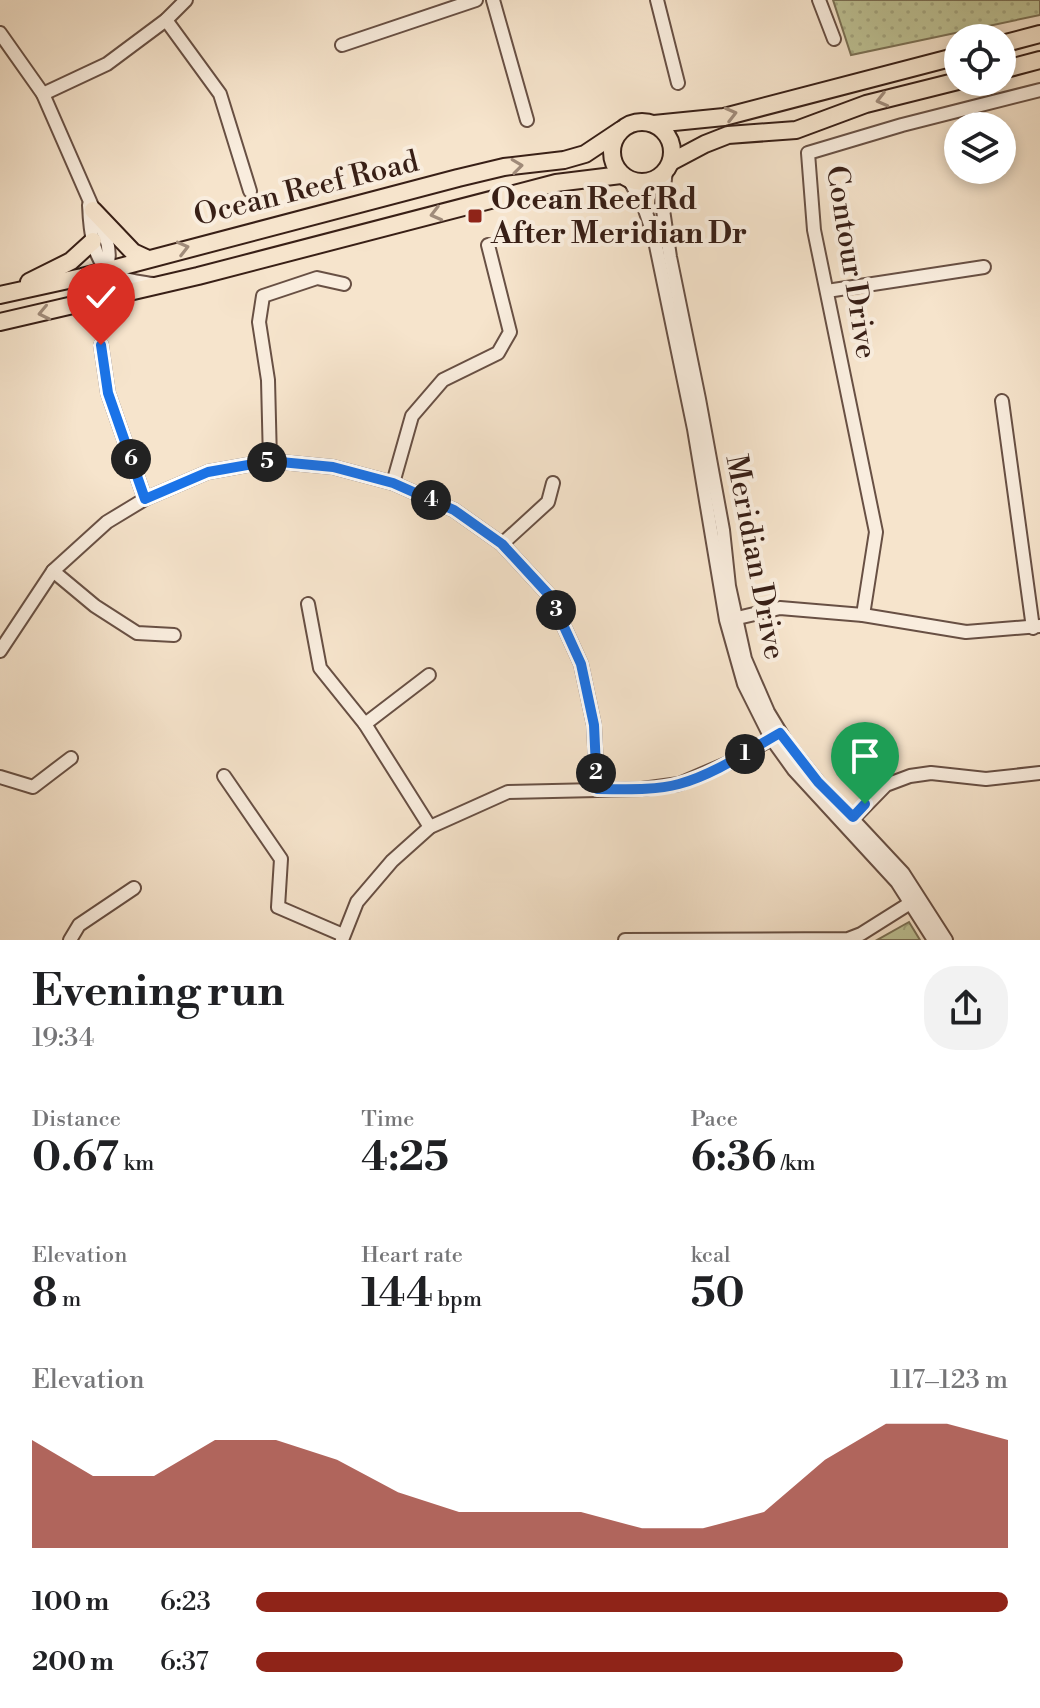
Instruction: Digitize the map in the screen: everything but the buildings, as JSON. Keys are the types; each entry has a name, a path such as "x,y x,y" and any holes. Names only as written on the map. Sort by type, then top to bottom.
{"main road":[{"path":"1016,40 1040,34"},
{"path":"944,60 724,117 654,124 637,122 621,130 612,148 615,167 626,178 650,182 705,144 728,135 796,130 866,104 944,84"},
{"path":"1016,66 1040,60"},
{"path":"654,124 668,136 673,153 669,166"},
{"name":"Ocean Reef Road","path":"3,294 472,174 564,160 585,154 621,130"},
{"name":"Ocean Reef Road","path":"0,322 160,285 556,183 626,178"},
{"path":"91,206 133,252 146,258"},
{"path":"3,294 71,261 93,241"}],"street":[{"path":"43,94 107,64 166,20 186,0"},
{"path":"342,45 476,0"},
{"path":"493,0 527,120"},
{"path":"657,0 678,83"},
{"path":"819,0 834,39"},
{"path":"166,20 220,94 250,191"},
{"path":"2,40 43,94 67,143 110,252 108,269 99,289 88,301"},
{"name":"Contour Drive","path":"863,615 876,532 814,230 808,153 1040,90"},
{"name":"Meridian Drive","path":"669,166 662,195 664,223 710,457 731,619"},
{"name":"Meridian Drive","path":"626,178 644,207 654,236 731,619 776,736 818,782 946,940"},
{"path":"91,206 93,241 98,257 108,269 113,274 160,285"},
{"path":"393,483 412,416 443,380 498,353 510,332 488,245"},
{"path":"827,291 984,267"},
{"path":"270,461 268,380 259,322 263,296 317,278 344,284"},
{"path":"101,345 108,393 145,499"},
{"path":"731,619 780,608 863,615 966,632 1036,627 1002,401"},
{"path":"0,651 53,571 107,522 145,499 208,472 270,461 333,467 393,483 454,510 502,544 550,596 581,664 594,725 597,789"},
{"path":"502,544 548,502 553,483"},
{"path":"53,571 95,606 137,633 174,635"},
{"path":"308,604 320,668 365,724 430,827"},
{"path":"365,724 429,675"},
{"path":"224,776 281,859 278,907 343,938 357,902 392,861 430,827 508,792 642,789 679,784 733,761 776,736"},
{"path":"0,777 33,787 71,758"},
{"path":"850,821 886,785 910,776 931,773 986,779 1040,773"},
{"path":"70,940 79,925 134,888"},
{"path":"625,940 848,939 916,900"},
{"name":"Meridian Drive","path":"916,900 934,940"}],"green space":[{"path":"833,0 1040,0 1040,15 997,24 944,24 944,35 851,55"},
{"path":"909,922 920,940 877,940"}],"place":[{"name":"Ocean Reef Rd After Meridian Dr","path":"475,216"}],"route":[{"path":"101,345 108,393 145,499 208,472 270,461 333,467 393,483 454,510 502,544 550,596 581,664 594,725 597,789 642,789 679,784 733,761 780,733 802,764 853,817 865,804"}]}
